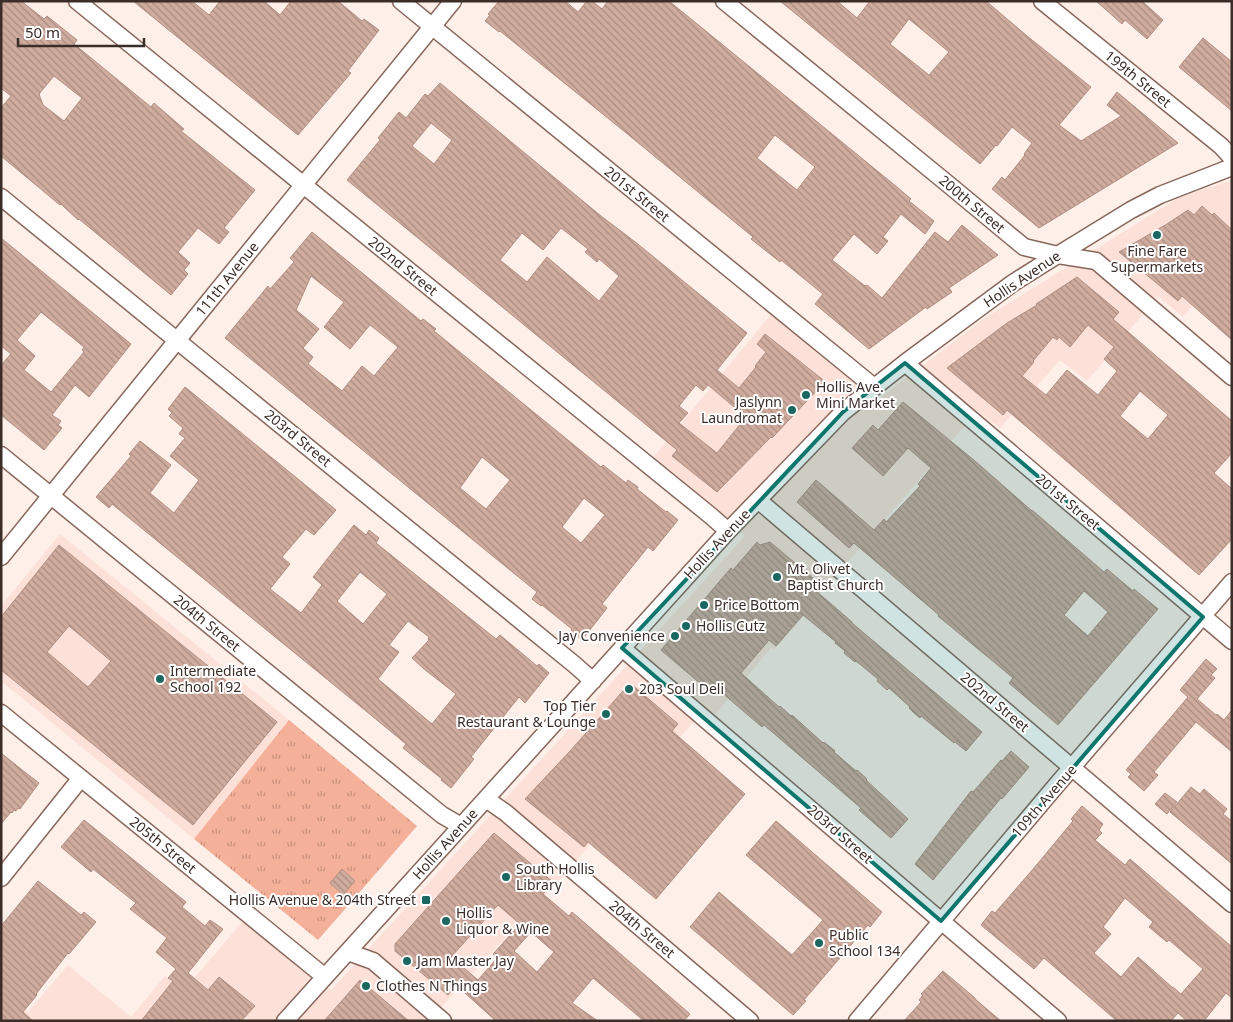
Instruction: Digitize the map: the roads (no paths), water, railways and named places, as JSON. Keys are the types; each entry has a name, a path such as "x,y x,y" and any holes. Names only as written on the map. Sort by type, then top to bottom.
{"street":[{"name":"202nd Street","path":"77,1 711,516 728,532"},
{"name":"201st Street","path":"401,1 874,387"},
{"name":"111th Avenue","path":"1,557 453,1"},
{"name":"200th Street","path":"724,1 941,177 1024,247 1096,261 1232,377"},
{"name":"199th Street","path":"1042,1 1221,146 1232,158"},
{"name":"Hollis Avenue","path":"286,1021 728,532 844,412 905,363 1013,284 1058,255 1160,195 1232,167"},
{"name":"203rd Street","path":"1,197 593,681"},
{"name":"201st Street","path":"905,363 1232,641"},
{"name":"204th Street","path":"1,455 442,815 461,826"},
{"name":"202nd Street","path":"758,500 1232,904"},
{"name":"109th Avenue","path":"857,1021 1232,582"},
{"name":"203rd Street","path":"622,648 1058,1021"},
{"name":"205th Street","path":"1,713 325,977"},
{"path":"1,878 81,778"},
{"name":"204th Street","path":"486,799 506,813 750,1021"},
{"path":"348,952 373,961 443,1021"}],"place":[{"name":"Fine Fare Supermarkets","path":"1157,235"},
{"name":"Hollis Ave. Mini Market","path":"806,395"},
{"name":"Jaslynn Laundromat","path":"792,410"},
{"name":"Mt. Olivet Baptist Church","path":"777,577"},
{"name":"Price Bottom","path":"704,605"},
{"name":"Hollis Cutz","path":"686,626"},
{"name":"Jay Convenience","path":"675,636"},
{"name":"Intermediate School 192","path":"160,679"},
{"name":"203 Soul Deli","path":"629,689"},
{"name":"Top Tier Restaurant & Lounge","path":"606,714"},
{"name":"South Hollis Library","path":"506,877"},
{"name":"Hollis Avenue & 204th Street","path":"426,900"},
{"name":"Hollis Liquor & Wine","path":"446,921"},
{"name":"Public School 134","path":"819,943"},
{"name":"Jam Master Jay","path":"407,961"},
{"name":"Clothes N Things","path":"366,986"}]}
